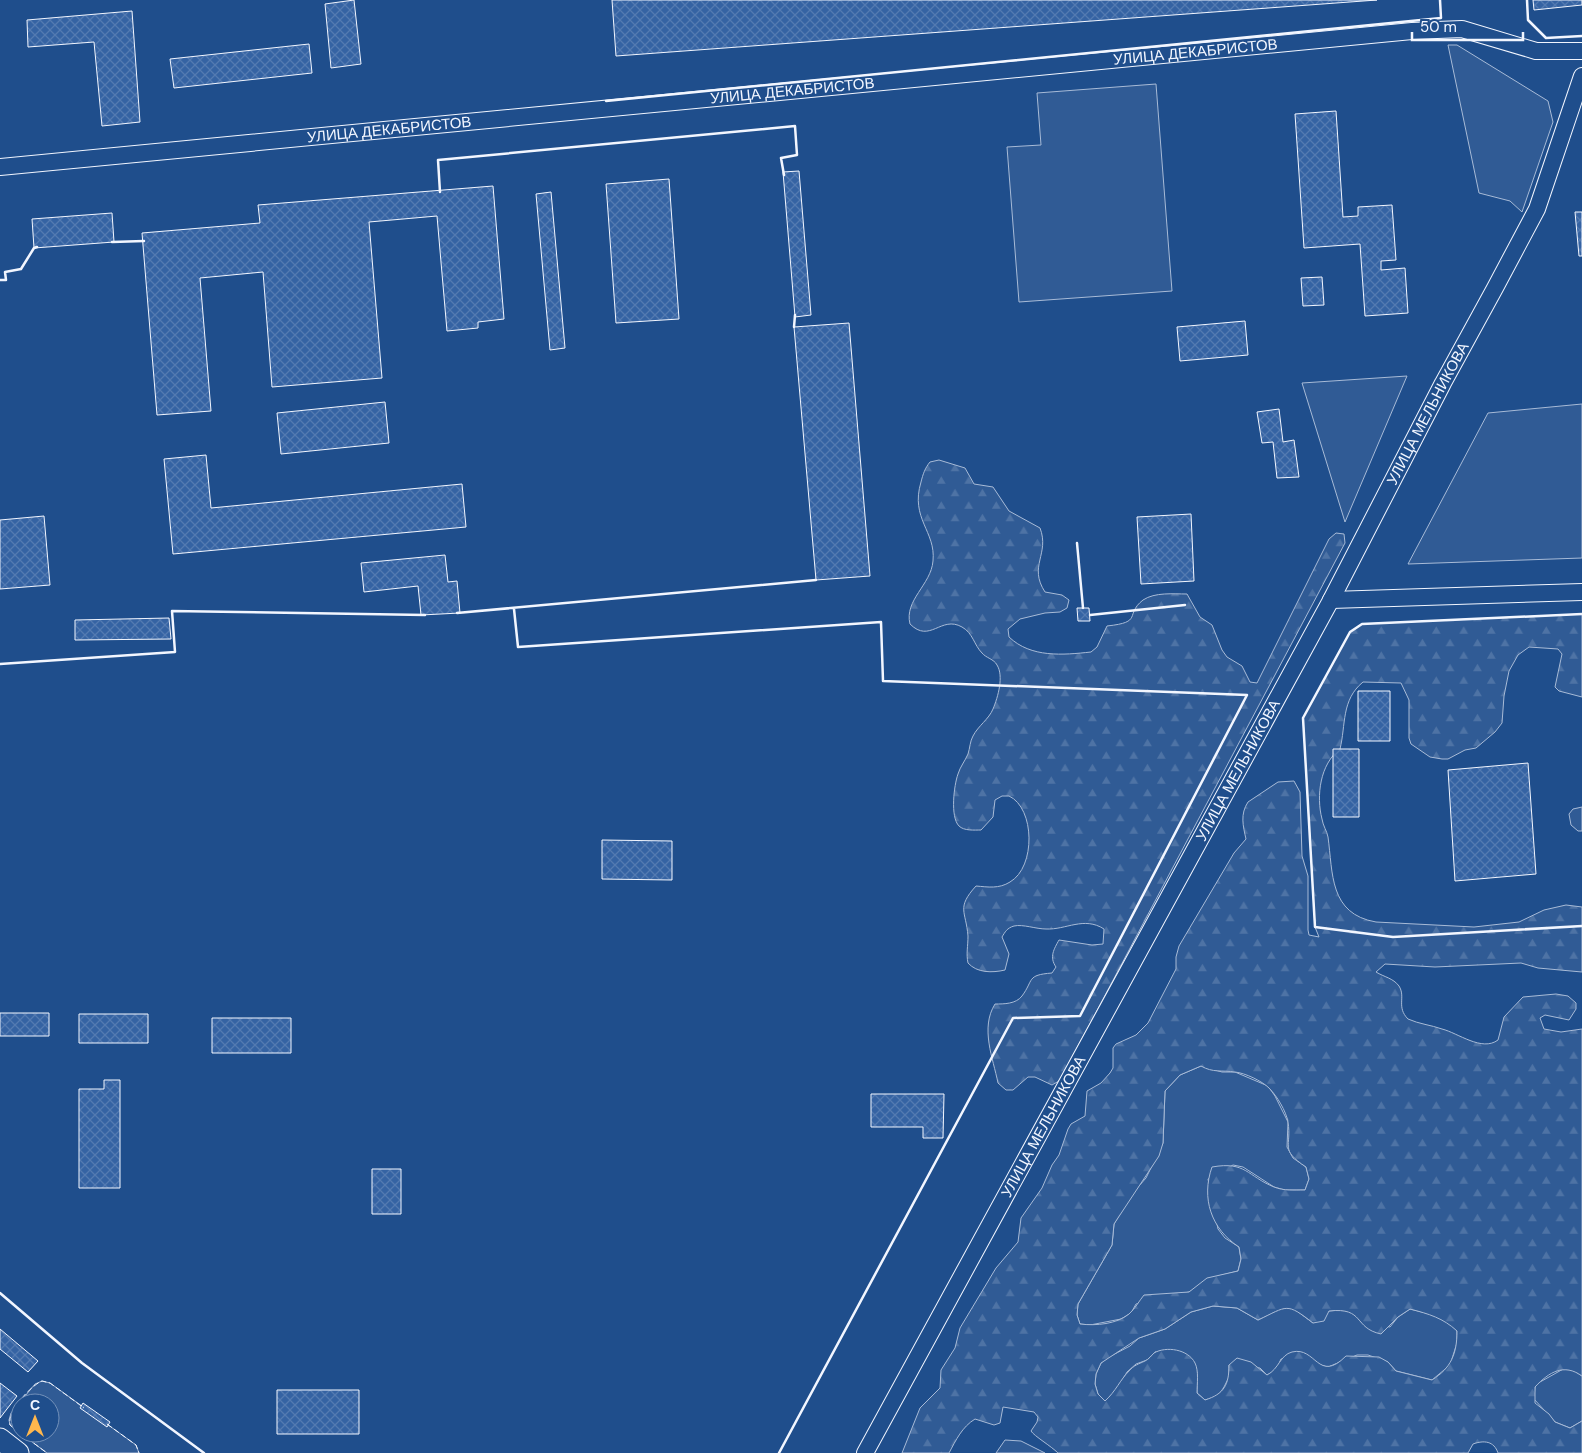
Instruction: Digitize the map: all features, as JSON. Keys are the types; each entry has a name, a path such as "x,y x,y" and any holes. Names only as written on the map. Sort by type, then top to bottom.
{"main road":[{"path":"0,1439 18,1453"}],"street":[{"name":"УЛИЦА ДЕКАБРИСТОВ","path":"0,167 1462,28 1536,51 1582,51"},
{"name":"УЛИЦА МЕЛЬНИКОВА","path":"865,1453 1331,600 1443,383 1537,209 1582,76"},
{"path":"1331,600 1582,592"}],"shaded area":[{"path":"1448,45 1457,45 1548,101 1553,122 1522,212 1510,201 1479,193"},
{"path":"1156,84 1172,291 1019,302 1007,147 1041,145 1037,93"},
{"path":"1407,376 1345,522 1302,383"},
{"path":"1582,404 1582,558 1408,564 1488,413"},
{"path":"1201,1066 1222,1072 1235,1072 1268,1086 1288,1122 1287,1147 1293,1158 1306,1167 1309,1179 1305,1190 1285,1190 1274,1187 1243,1167 1233,1165 1208,1179 1218,1229 1225,1238 1239,1247 1241,1259 1238,1271 1218,1276 1189,1292 1136,1304 1131,1313 1121,1319 1090,1325 1080,1324 1077,1315 1078,1304 1112,1245 1114,1224 1131,1195 1146,1178 1163,1143 1165,1091 1180,1075"},
{"path":"1213,1306 1237,1308 1258,1320 1281,1308 1293,1308 1313,1323 1328,1311 1340,1310 1353,1312 1361,1322 1390,1327 1398,1317 1410,1309 1438,1316 1448,1322 1457,1331 1457,1343 1450,1365 1432,1380 1396,1371 1388,1362 1368,1355 1357,1355 1328,1367 1317,1364 1310,1357 1281,1359 1276,1370 1267,1375 1260,1368 1229,1365 1229,1377 1218,1396 1205,1400 1197,1393 1197,1372 1167,1350 1155,1352 1147,1360 1136,1364 1127,1372 1115,1392 1105,1401 1098,1394 1095,1384 1096,1374 1101,1363 1130,1346 1139,1338 1165,1329 1191,1312"},
{"path":"1565,1368 1571,1369 1582,1376 1582,1421 1570,1428 1555,1422 1534,1399 1535,1387 1540,1382"},
{"path":"42,1381 50,1383 136,1445 139,1453 47,1453 34,1443 60,1443 60,1393 28,1393 35,1384"},
{"path":"1005,1440 1021,1441 1045,1453 996,1453"}],"green space":[{"path":"939,460 965,468 974,484 993,487 1009,511 1040,528 1043,545 1038,575 1040,583 1045,592 1062,595 1069,600 1067,608 1060,612 1045,613 1020,619 1008,629 1009,637 1027,649 1037,652 1069,654 1091,652 1097,647 1107,626 1130,620 1143,600 1159,595 1187,594 1200,617 1212,625 1222,650 1227,657 1242,666 1250,682 1257,683 1329,539 1336,533 1344,534 1345,543 1059,1081 1052,1085 1035,1077 1028,1077 1013,1090 1006,1090 998,1083 988,1033 991,1013 995,1004 1017,1001 1034,977 1052,973 1056,967 1053,953 1059,940 1092,945 1103,944 1104,929 1097,925 1089,924 1053,929 1014,926 1008,929 1002,937 1009,954 1005,970 985,971 976,969 968,963 968,936 964,910 966,900 976,886 1002,886 1010,882 1024,864 1029,838 1024,812 1018,803 1009,796 1002,796 995,800 993,817 981,830 961,828 954,816 954,793 958,774 968,754 973,736 993,709 998,693 1000,675 996,663 982,653 969,632 962,627 948,624 930,631 924,631 910,624 909,615 911,607 928,578 933,561 931,541 921,515 918,495 923,476 930,462"},
{"path":"1582,614 1582,697 1559,691 1555,687 1562,654 1558,649 1529,647 1518,655 1509,671 1504,696 1502,723 1495,732 1476,748 1465,750 1448,759 1430,757 1411,744 1409,738 1409,700 1401,683 1363,682 1351,697 1345,713 1340,749 1333,755 1324,772 1319,800 1328,837 1336,890 1341,901 1349,910 1361,918 1376,922 1474,927 1519,922 1544,910 1566,905 1582,907 1582,972 1538,968 1521,963 1435,967 1385,964 1376,972 1397,983 1402,994 1404,1015 1408,1019 1448,1031 1477,1043 1492,1043 1498,1040 1504,1017 1523,997 1556,994 1568,996 1576,1003 1576,1009 1569,1020 1545,1015 1540,1018 1544,1029 1561,1032 1582,1029 1582,1376 1569,1370 1557,1371 1551,1374 1535,1387 1535,1403 1549,1414 1555,1422 1570,1428 1582,1421 1582,1453 1498,1453 1494,1446 1488,1442 1481,1442 1473,1444 1468,1453 1058,1453 1031,1431 1038,1417 1034,1412 1003,1407 1000,1423 994,1425 975,1419 963,1430 949,1453 902,1453 920,1408 940,1388 941,1370 955,1348 960,1328 996,1268 1018,1242 1021,1218 1042,1188 1052,1165 1059,1155 1068,1129 1071,1124 1085,1116 1087,1091 1101,1083 1110,1073 1113,1068 1113,1048 1116,1044 1136,1035 1148,1023 1176,969 1176,957 1179,946 1234,853 1246,839 1243,825 1245,807 1248,802 1278,782 1294,781 1300,792 1302,856 1308,876 1308,930 1309,935 1319,937 1315,927 1303,718 1350,632 1362,624","holes":["1201,1066 1214,1070 1244,1074 1262,1083 1272,1091 1281,1104 1287,1118 1289,1151 1292,1156 1306,1167 1309,1179 1305,1190 1278,1188 1265,1183 1246,1171 1232,1166 1212,1167 1209,1179 1208,1201 1215,1222 1221,1231 1239,1247 1241,1259 1238,1271 1207,1278 1189,1292 1144,1295 1131,1312 1119,1320 1093,1325 1080,1324 1077,1315 1078,1304 1112,1245 1114,1224 1159,1156 1163,1143 1165,1091 1180,1075","1213,1306 1237,1308 1258,1320 1287,1308 1292,1309 1313,1323 1324,1321 1329,1311 1348,1312 1354,1315 1366,1327 1381,1334 1398,1317 1410,1309 1435,1317 1457,1331 1456,1347 1452,1360 1444,1371 1432,1380 1396,1371 1388,1362 1379,1357 1346,1356 1337,1364 1329,1366 1323,1365 1307,1354 1292,1352 1285,1356 1267,1375 1251,1362 1237,1358 1229,1365 1228,1378 1221,1392 1205,1400 1197,1393 1197,1370 1192,1358 1182,1352 1170,1349 1154,1353 1133,1367 1105,1401 1098,1394 1095,1384 1096,1374 1101,1363 1139,1338 1165,1329 1191,1312"]},
{"path":"1582,807 1582,831 1578,831 1571,825 1569,814 1573,809"}],"building":[{"path":"354,0 361,64 331,68 325,4"},
{"path":"612,0 1377,0 616,56"},
{"path":"1533,0 1582,0 1582,5 1534,10"},
{"path":"132,11 140,122 102,126 94,42 28,47 27,20"},
{"path":"309,44 312,73 174,88 170,59"},
{"path":"1336,111 1343,217 1358,216 1358,207 1392,205 1396,260 1381,261 1381,270 1405,268 1408,313 1365,316 1360,244 1304,248 1295,114"},
{"path":"799,171 811,315 795,317 783,172"},
{"path":"669,179 679,319 616,323 606,184"},
{"path":"493,186 504,319 478,322 478,328 447,331 437,216 369,222 382,378 272,387 263,272 200,278 211,411 157,415 142,233 260,223 258,205"},
{"path":"551,192 565,348 550,350 536,194"},
{"path":"1575,212 1582,212 1582,256 1579,256"},
{"path":"112,213 114,242 34,248 32,219"},
{"path":"1322,277 1324,305 1303,306 1301,278"},
{"path":"1245,321 1248,355 1180,361 1177,327"},
{"path":"849,323 870,576 816,580 794,327"},
{"path":"385,402 389,443 281,454 277,413"},
{"path":"1279,409 1283,442 1294,440 1299,477 1277,478 1273,442 1262,443 1257,412"},
{"path":"206,455 211,508 462,484 466,527 173,554 164,459"},
{"path":"1191,514 1194,581 1141,584 1137,517"},
{"path":"44,516 50,585 0,589 0,520"},
{"path":"445,555 448,582 457,581 460,613 421,615 418,586 364,592 361,563"},
{"path":"1077,608 1089,608 1090,621 1078,621"},
{"path":"169,618 171,639 75,640 75,620"},
{"path":"1358,691 1390,691 1390,741 1358,741"},
{"path":"1333,749 1359,749 1359,817 1333,817"},
{"path":"1528,763 1536,874 1455,881 1448,770"},
{"path":"602,840 672,841 672,880 602,879"},
{"path":"0,1013 49,1013 49,1036 0,1036"},
{"path":"79,1014 148,1014 148,1043 79,1043"},
{"path":"212,1018 291,1018 291,1053 212,1053"},
{"path":"104,1080 120,1080 120,1188 79,1188 79,1089 104,1089"},
{"path":"871,1094 944,1094 943,1138 923,1138 923,1127 871,1127"},
{"path":"372,1169 401,1169 401,1214 372,1214"},
{"path":"0,1329 38,1361 28,1372 0,1349"},
{"path":"0,1383 13,1393 10,1393 10,1405 0,1418"},
{"path":"277,1390 359,1390 359,1434 277,1434"},
{"path":"83,1403 110,1422 107,1427 80,1408"}],"fence":[{"path":"27,1393 42,1381 50,1383 84,1408"},
{"path":"107,1424 136,1445 139,1453"},
{"path":"34,1443 47,1453"}],"wall":[{"path":"606,101 1441,18 1440,0"},
{"path":"1527,0 1528,20 1546,38 1582,36"},
{"path":"440,192 438,160 795,126 797,155 781,158 784,175"},
{"path":"112,242 144,241"},
{"path":"0,280 6,280 5,272 21,269 34,248 37,247"},
{"path":"794,327 795,315"},
{"path":"1077,543 1083,608"},
{"path":"457,613 816,580"},
{"path":"1090,615 1185,605"},
{"path":"514,609 518,647 881,622 883,681 1247,695 1080,1016 1013,1018 779,1453"},
{"path":"0,664 175,652 172,611 425,615"},
{"path":"1582,614 1362,624 1350,632 1303,718 1315,927 1393,937 1582,926"},
{"path":"0,1293 82,1363 204,1453"}]}
